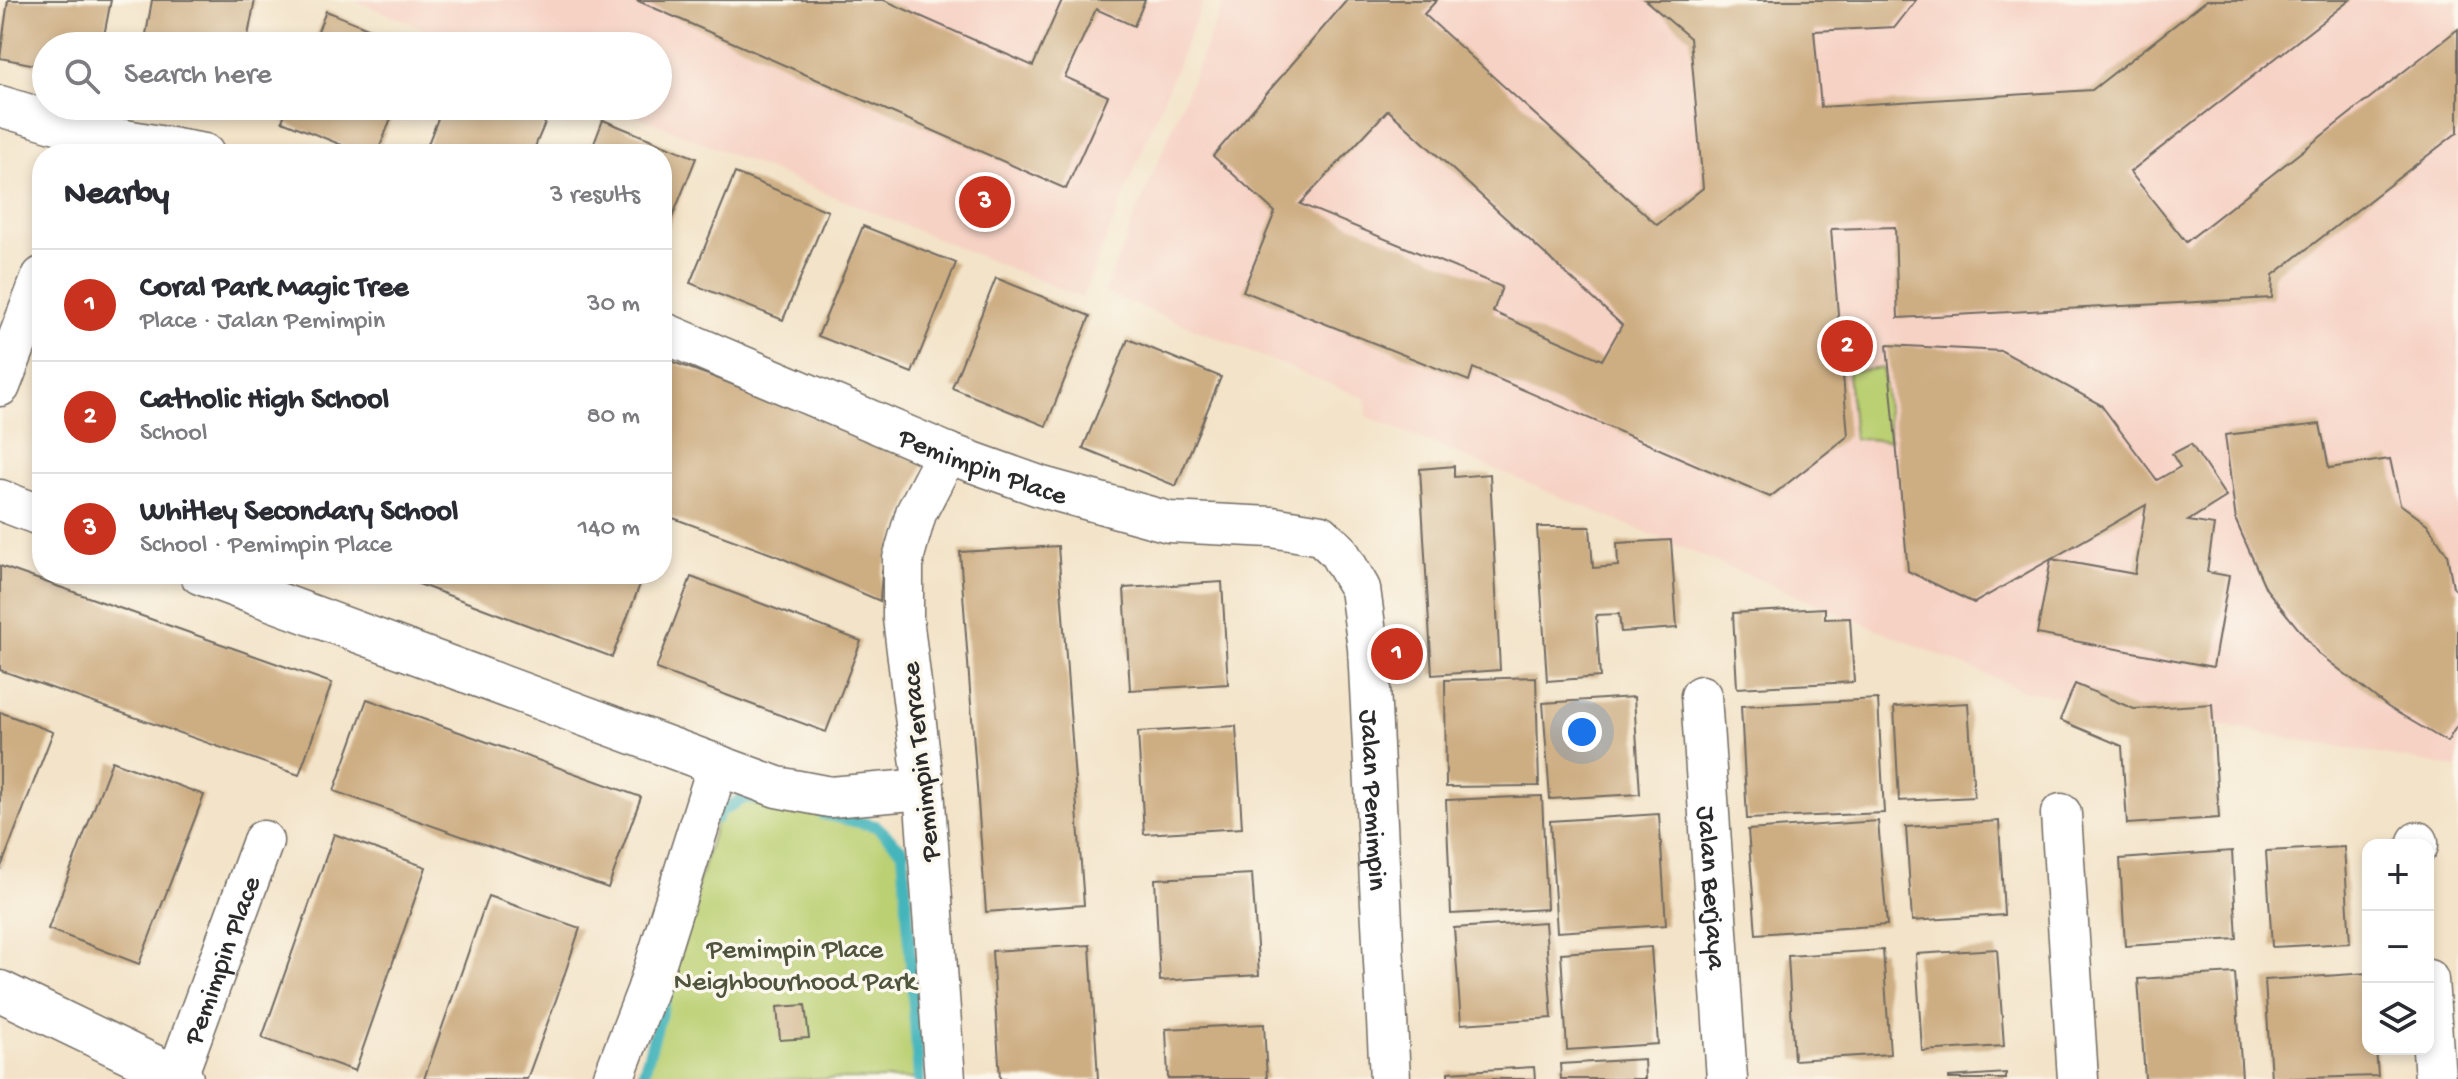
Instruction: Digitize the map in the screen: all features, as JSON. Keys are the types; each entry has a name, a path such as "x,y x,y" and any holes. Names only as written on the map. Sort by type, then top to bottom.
{"street":[{"path":"0,106 32,119"},
{"path":"34,120 93,144"},
{"path":"0,386 32,303"},
{"name":"Pemimpin Place","path":"672,336 947,453 1042,487 1169,522 1272,527 1321,535"},
{"name":"Pemimpin Terrace","path":"945,1079 924,789 903,618 903,559 916,513 947,453"},
{"path":"0,500 32,512"},
{"name":"Jalan Pemimpin","path":"1321,535 1338,551 1360,589 1368,648 1390,1079"},
{"path":"227,584 777,787 830,797 924,789"},
{"name":"Jalan Berjaya","path":"1701,696 1727,1079"},
{"path":"613,1079 647,991 718,765"},
{"path":"2061,814 2078,1079"},
{"name":"Pemimpin Place","path":"0,991 180,1078 263,841"},
{"path":"2428,983 2435,1079"}],"shaded area":[{"path":"354,0 1204,0 1082,298 647,120 672,120 672,32 433,32"},
{"path":"1225,0 2458,0 2458,768 2023,690 1367,416 1366,399 1104,292"}],"green space":[{"path":"1883,368 1890,440 1854,439 1848,372"},
{"name":"Pemimpin Place Neighbourhood Park","path":"746,797 876,826 903,851 919,1079 642,1079 719,812"}],"building":[{"path":"8,0 111,0 105,32 32,32 32,64 0,58"},
{"path":"152,0 255,0 249,32 146,32"},
{"path":"636,0 884,0 1033,66 1062,0 1145,0 1134,26 1096,9 1065,77 1108,96 1066,189"},
{"path":"1347,0 1437,0 1424,14 1657,225 1703,188 1690,38 1645,0 1916,0 1895,27 1814,31 1821,107 2092,90 2207,0 2350,0 2130,172 2186,242 2458,29 2458,132 2273,275 2272,298 1898,318 1895,227 1831,229 1848,436 1770,497 1473,368 1469,381 1243,291 1275,212 1213,156","holes":["1388,110 1622,325 1602,360 1493,312 1502,287 1300,204"]},
{"path":"326,11 378,32 318,32"},
{"path":"390,120 381,144 339,144 282,121"},
{"path":"437,120 546,120 536,144 428,144"},
{"path":"603,120 662,144 594,144"},
{"path":"672,148 696,158 672,218"},
{"path":"735,173 828,211 783,320 690,283"},
{"path":"863,226 956,263 912,373 818,336"},
{"path":"996,278 1090,316 1046,426 952,388"},
{"path":"1128,339 1221,377 1176,486 1083,448"},
{"path":"1887,345 2002,351 2101,405 2157,480 2180,467 2172,454 2191,444 2226,497 2188,521 2214,525 2207,572 2229,576 2213,667 2037,634 2051,559 1974,603 1908,571","holes":["2146,505 2135,574 2051,559"]},
{"path":"672,362 924,461 882,572 880,601 777,556 672,518"},
{"path":"2320,424 2329,468 2390,459 2400,504 2427,524 2447,554 2453,587 2458,592 2458,724 2447,742 2388,707 2318,653 2266,589 2236,521 2225,435"},
{"path":"1454,466 1454,477 1490,474 1500,670 1432,675 1420,469"},
{"path":"1537,527 1590,527 1593,568 1618,566 1617,543 1671,540 1677,628 1621,632 1619,614 1596,615 1600,677 1547,681"},
{"path":"1058,546 1084,905 986,912 960,552"},
{"path":"0,566 32,577 32,584 51,584 332,683 299,775 0,670"},
{"path":"691,577 861,641 826,732 656,669"},
{"path":"1222,582 1228,684 1130,690 1124,588"},
{"path":"419,584 640,584 612,657"},
{"path":"1825,608 1825,619 1850,618 1854,682 1737,688 1733,613"},
{"path":"1536,677 1539,786 1446,787 1445,680"},
{"path":"2075,684 2134,709 2212,704 2219,818 2127,824 2122,746 2060,720"},
{"path":"1634,697 1640,794 1550,799 1543,703"},
{"path":"367,699 641,797 608,888 334,791"},
{"path":"1878,699 1884,813 1747,819 1741,706"},
{"path":"1968,703 1974,797 1899,801 1894,707"},
{"path":"0,712 53,732 0,870"},
{"path":"1236,726 1242,828 1144,834 1138,732"},
{"path":"112,761 204,795 139,964 48,929"},
{"path":"1542,796 1547,909 1451,914 1446,800"},
{"path":"1659,814 1666,925 1557,932 1550,821"},
{"path":"1878,821 1887,925 1756,934 1748,830"},
{"path":"1999,821 2004,915 1912,921 1906,827"},
{"path":"334,834 426,867 355,1071 262,1038"},
{"path":"2344,847 2350,943 2272,947 2266,851"},
{"path":"2232,851 2237,939 2125,946 2120,859"},
{"path":"1252,874 1259,975 1160,981 1155,879"},
{"path":"488,896 580,928 557,997 527,1079 424,1079"},
{"path":"1545,922 1552,1018 1461,1024 1454,928"},
{"path":"1090,945 1098,1079 1000,1079 992,951"},
{"path":"1651,947 1658,1044 1567,1050 1561,953"},
{"path":"1997,949 2004,1046 1922,1051 1916,954"},
{"path":"1883,950 1890,1054 1794,1060 1788,956"},
{"path":"2235,973 2242,1078 2145,1079 2138,979"},
{"path":"2362,973 2362,1055 2376,1055 2378,1076 2271,1079 2265,980"},
{"path":"805,1005 809,1038 780,1040 777,1007"},
{"path":"1264,1024 1267,1079 1168,1079 1166,1029"},
{"path":"1644,1059 1645,1079 1561,1079 1560,1064"},
{"path":"1534,1067 1535,1079 1448,1079 1448,1072"},
{"path":"2006,1073 2006,1079 1949,1079 1949,1077"}],"waterway":[{"path":"717,818 719,812 746,797 762,800"},
{"path":"823,814 876,826 903,851 919,1079"},
{"path":"642,1079 670,982"}],"place":[{"name":"Whitley Secondary School","path":"985,202"},
{"name":"Catholic High School","path":"1847,346"},
{"name":"Coral Park Magic Tree","path":"1397,654"}]}
